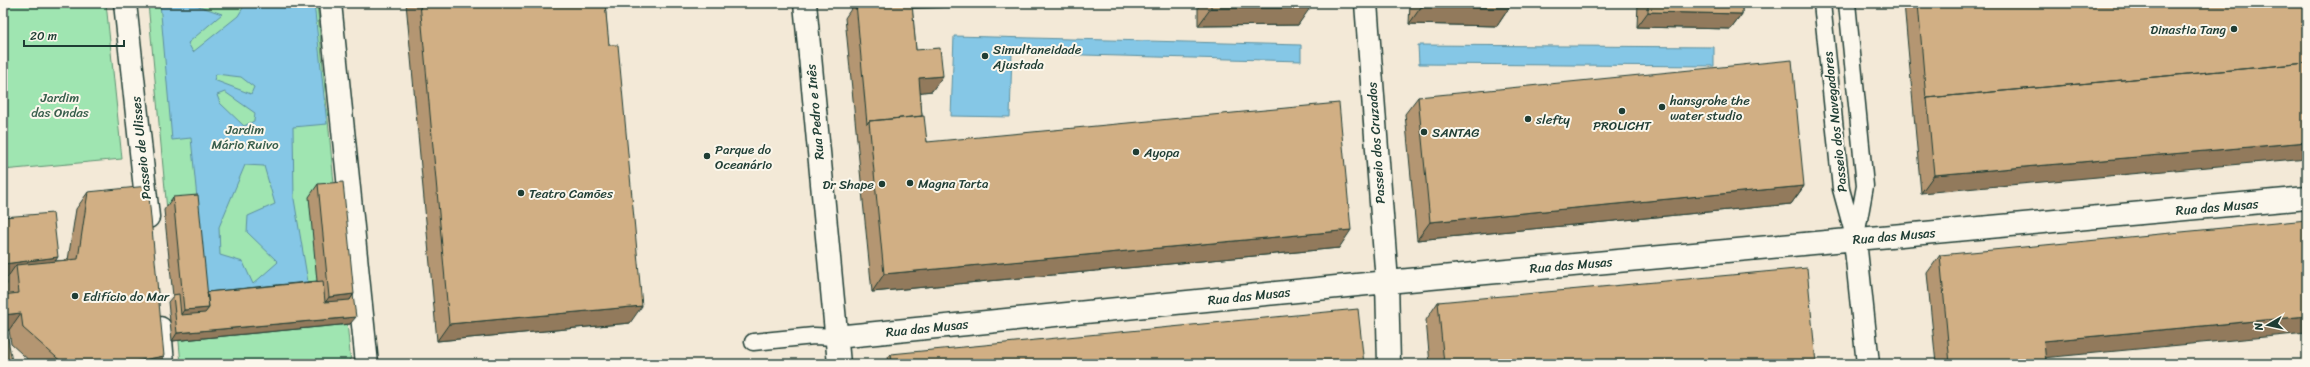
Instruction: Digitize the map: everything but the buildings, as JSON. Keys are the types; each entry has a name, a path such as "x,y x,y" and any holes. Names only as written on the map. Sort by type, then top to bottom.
{"street":[{"name":"Passeio de Ulisses","path":"125,3 150,234"},
{"path":"330,3 367,364"},
{"name":"Rua Pedro e Inês","path":"805,3 839,364"},
{"name":"Passeio dos Cruzados","path":"1366,3 1387,282 1389,364"},
{"name":"Rua das Musas","path":"836,337 1387,282 2307,198"},
{"path":"1855,240 1868,364"},
{"path":"157,305 163,364"}],"lane":[{"name":"Passeio dos Navegadores","path":"1822,3 1841,189 1855,240"},
{"name":"Passeio dos Navegadores","path":"1847,3 1865,186 1855,240"},
{"path":"753,342 814,336 836,337"}],"green space":[{"name":"Jardim das Ondas","path":"3,3 106,3 122,159 3,170"},
{"name":"Jardim Mário Ruivo","path":"148,3 317,3 351,364 181,364"}],"water":[{"path":"160,3 190,3 222,14 188,43 193,52 238,16 246,3 314,3 327,124 293,127 294,199 309,288 207,298 191,138 172,140","holes":["216,74 241,77 254,87 251,94 214,80","225,92 255,113 254,121 244,126 220,103 217,95","245,165 264,166 275,204 248,216 247,232 278,262 253,284 243,262 220,255 219,227"]},
{"path":"954,36 1301,45 1301,61 1012,53 1010,117 951,116"},
{"path":"1418,45 1714,47 1714,66 1419,64"}],"place":[{"name":"Dinastia Tang","path":"2234,29"},
{"name":"Simultaneidade Ajustada","path":"985,56"},
{"name":"hansgrohe the water studio","path":"1662,107"},
{"name":"PROLICHT","path":"1622,111"},
{"name":"slefty","path":"1528,119"},
{"name":"SANTAG","path":"1424,132"},
{"name":"Ayopa","path":"1136,152"},
{"name":"Parque do Oceanário","path":"707,156"},
{"name":"Magna Tarta","path":"910,183"},
{"name":"Dr Shape","path":"882,184"},
{"name":"Teatro Camões","path":"521,193"},
{"name":"Edifício do Mar","path":"75,296"}]}
